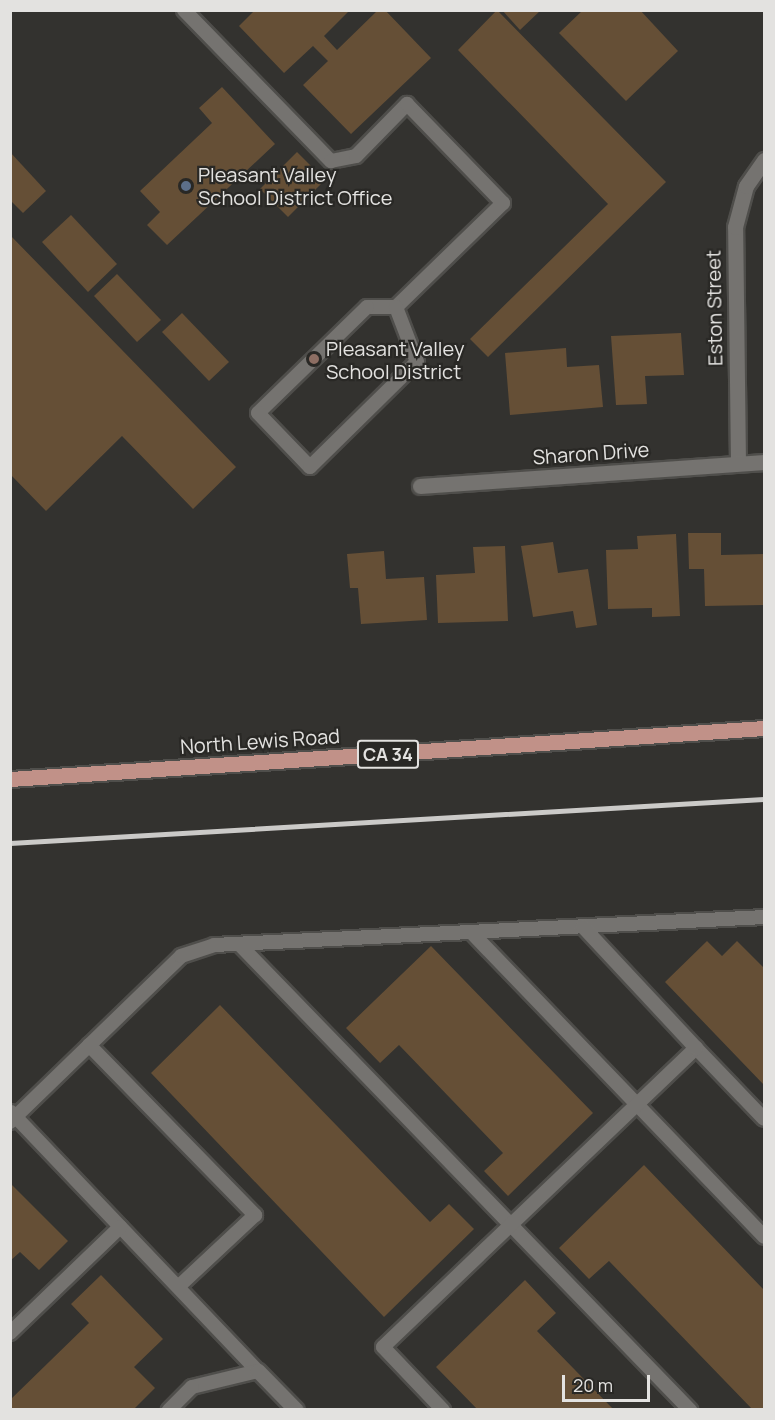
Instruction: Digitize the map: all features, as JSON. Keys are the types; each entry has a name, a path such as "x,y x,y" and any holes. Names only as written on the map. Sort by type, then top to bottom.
{"main road":[{"name":"North Lewis Road","path":"10,779 765,728"}],"street":[{"name":"Eston Street","path":"738,464 735,227 746,186 765,160"},
{"name":"Sharon Drive","path":"420,486 765,462"},
{"path":"258,1371 292,1408"}],"lane":[{"path":"184,10 331,161 356,156 408,104 504,203 396,307 367,307 258,413 310,467 417,362 396,307"},
{"path":"169,1410 192,1387 258,1371 12,1117 181,956 239,944 765,917"},
{"path":"583,927 765,1119"},
{"path":"471,932 765,1237"},
{"path":"239,944 690,1410"},
{"path":"90,1045 255,1215 178,1287"},
{"path":"443,1410 383,1347 696,1048"},
{"path":"10,1333 120,1227"}],"building":[{"path":"255,10 350,10 324,36 337,50 378,10 385,10 431,58 351,134 303,85 328,61 313,46 284,73 239,26"},
{"path":"497,10 666,182 488,357 470,339 608,204 458,50"},
{"path":"502,10 541,10 520,30"},
{"path":"583,10 640,10 678,51 626,101 559,33"},
{"path":"222,87 275,144 167,245 147,225 160,212 140,191 212,123 199,108"},
{"path":"10,152 46,191 23,213 10,200"},
{"path":"297,152 325,180 288,217 260,189"},
{"path":"71,215 117,264 88,292 42,242"},
{"path":"10,235 236,467 193,509 122,436 46,511 10,474"},
{"path":"117,274 161,320 137,342 94,296"},
{"path":"182,313 229,362 209,381 162,332"},
{"path":"681,333 684,375 645,376 647,404 616,405 611,336"},
{"path":"566,348 567,367 599,365 603,407 510,415 505,353"},
{"path":"688,533 721,533 721,555 764,554 764,605 705,606 704,569 689,569"},
{"path":"676,534 680,616 652,617 652,608 608,609 606,550 638,549 637,536"},
{"path":"553,542 558,573 588,569 597,625 576,628 573,611 533,617 521,546"},
{"path":"505,546 508,621 438,623 436,575 475,573 473,547"},
{"path":"384,551 386,579 424,577 427,620 361,624 358,588 350,588 347,554"},
{"path":"707,941 722,956 737,941 764,968 764,1085 665,982"},
{"path":"431,946 593,1113 508,1196 484,1171 503,1153 399,1045 380,1063 346,1028"},
{"path":"220,1005 430,1222 449,1204 474,1229 384,1317 151,1073"},
{"path":"644,1165 764,1290 764,1410 753,1410 609,1261 589,1279 559,1248"},
{"path":"10,1183 68,1241 39,1270 20,1252 10,1261"},
{"path":"101,1275 163,1339 134,1367 155,1388 133,1410 10,1410 10,1400 89,1323 71,1304"},
{"path":"525,1280 556,1313 537,1331 614,1410 478,1410 436,1367"}],"railway":[{"path":"10,843 764,799"}],"place":[{"name":"Pleasant Valley School District Office","path":"186,186"},
{"name":"Pleasant Valley School District","path":"314,359"}]}
